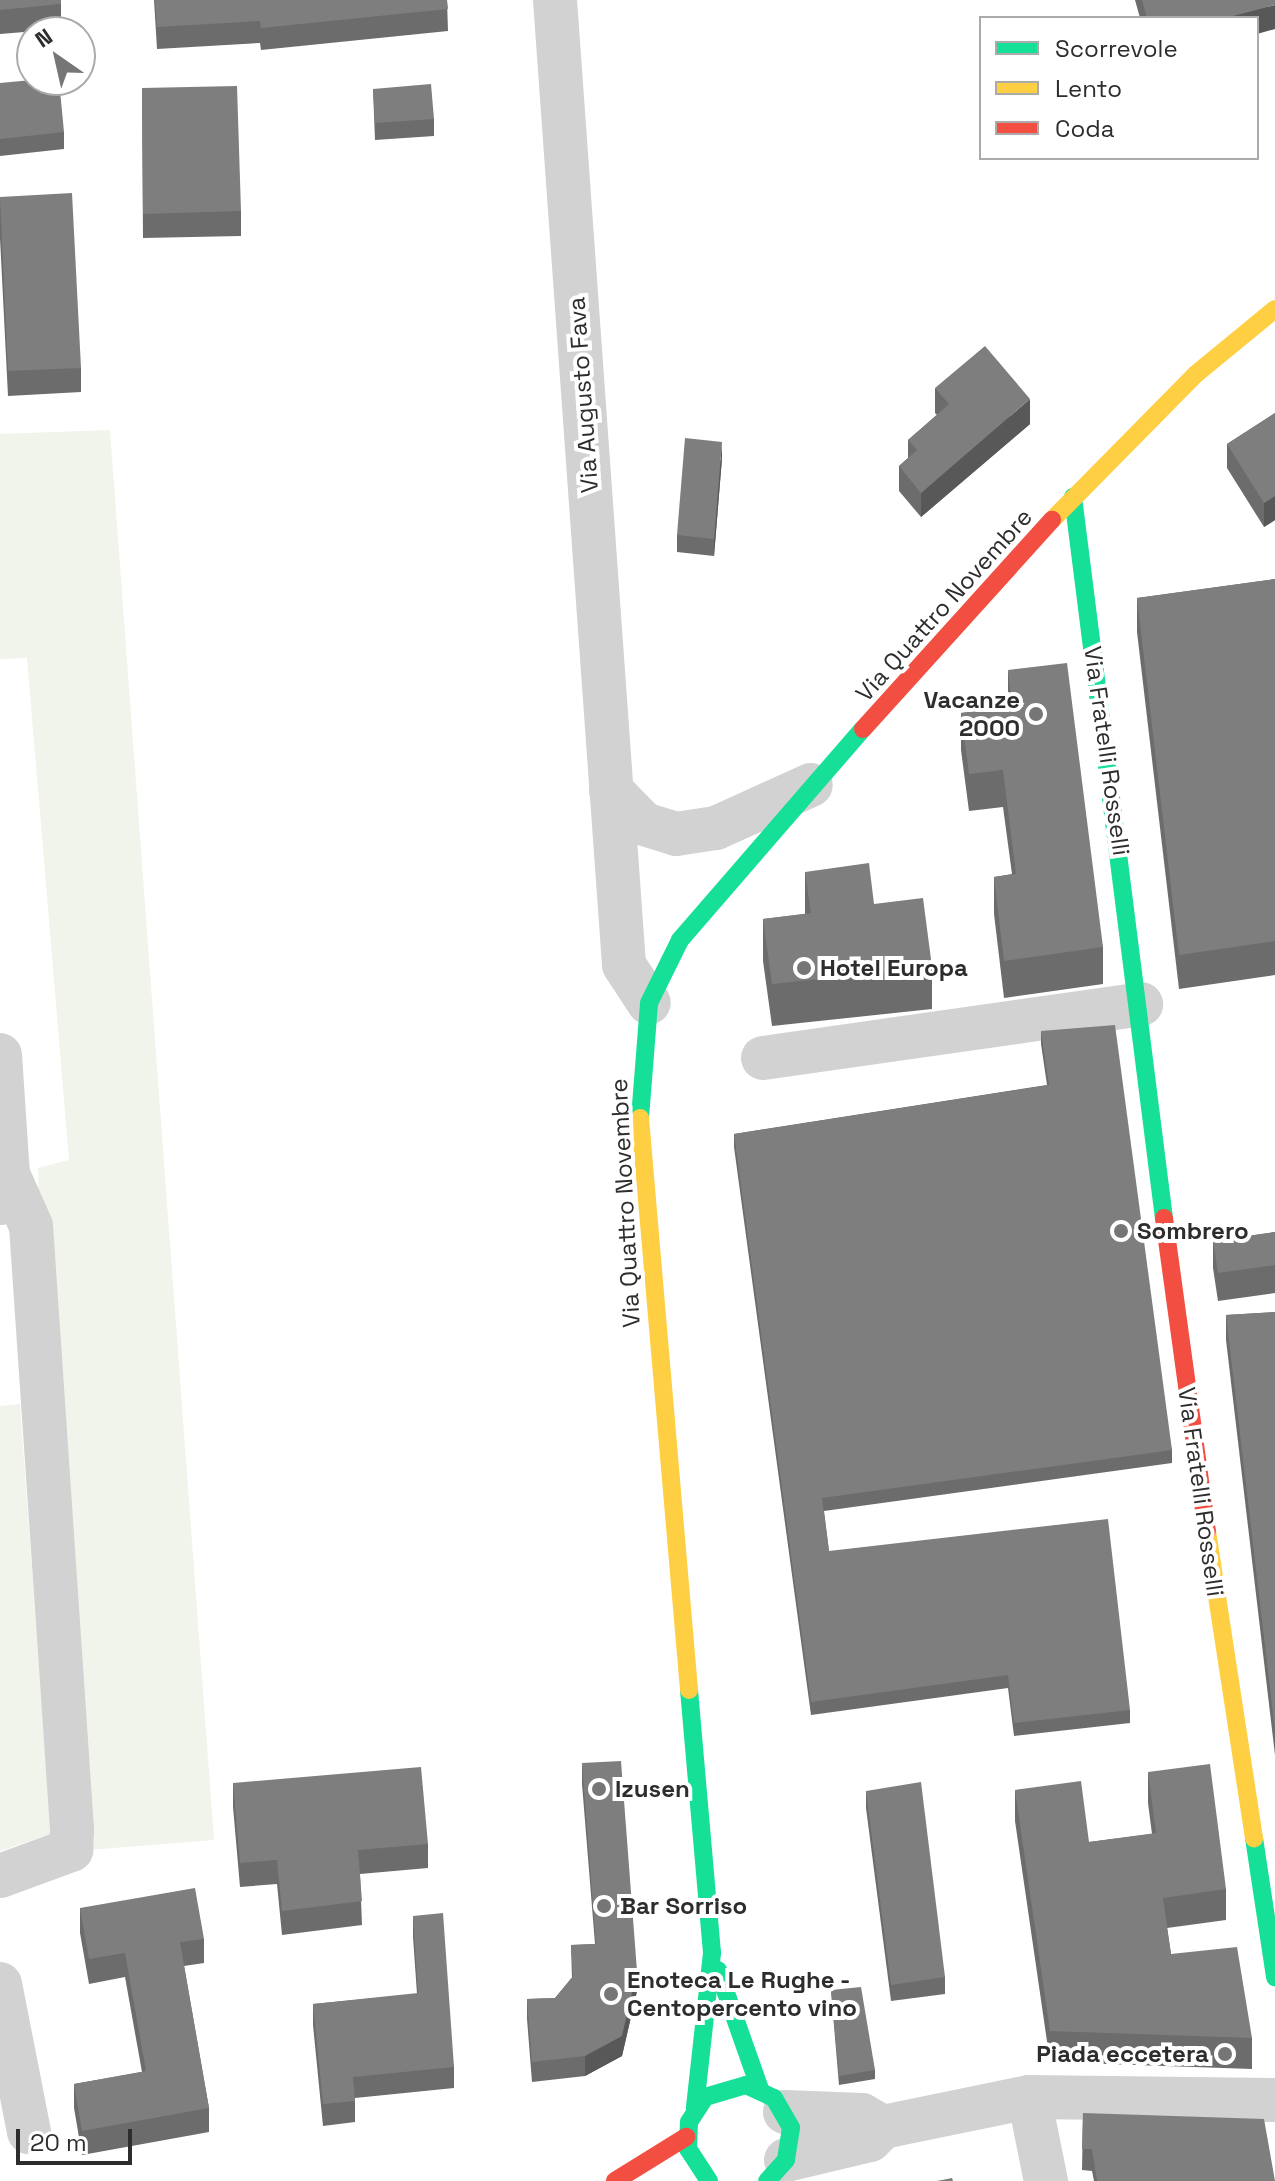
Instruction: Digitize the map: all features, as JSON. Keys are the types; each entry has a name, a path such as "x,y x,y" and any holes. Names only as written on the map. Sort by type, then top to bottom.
{"main road":[{"name":"Via Quattro Novembre","path":"686,2137 695,2108 712,1953 638,1091 649,1003 701,909 1073,497 1220,351 1275,309"},
{"name":"Via Fratelli Rosselli","path":"1073,497 1141,1004 1182,1365 1275,1977"},
{"name":"Via Quattro Novembre","path":"712,1953 772,2100 778,2174"},
{"path":"695,2108 718,2089 772,2100"},
{"path":"615,2181 686,2137 692,2161 709,2181"}],"street":[{"name":"Via Augusto Fava","path":"555,0 624,965 649,1003"},
{"path":"611,790 644,824 676,834 730,823 816,782"},
{"path":"763,1058 1141,1004"},
{"path":"0,1055 4,1189 31,1226 72,1829 71,1850 0,1876"},
{"path":"0,1984 29,2132"},
{"path":"1029,2097 1046,2181"},
{"path":"778,2174 870,2140 883,2127 1029,2097 1275,2100"},
{"path":"772,2100 862,2115 883,2127"}],"shaded area":[{"path":"110,430 214,1840 88,1850 39,1206 38,1168 69,1160 27,658 0,659 0,434"},
{"path":"20,1404 51,1834 0,1851 0,1406"}],"building":[{"path":"0,0 61,0 61,4 0,10"},
{"path":"155,0 447,0 448,9 261,28 260,21 157,27"},
{"path":"1142,0 1275,0 1275,5 1233,16 1146,16"},
{"path":"16,82 16,96 61,96 64,132 0,139 0,83"},
{"path":"431,84 434,119 375,123 373,89"},
{"path":"237,86 241,211 143,214 142,88"},
{"path":"72,193 81,368 8,371 0,197"},
{"path":"985,346 1030,399 921,493 899,466 917,450 908,440 949,404 935,388"},
{"path":"1275,413 1275,496 1264,503 1227,444"},
{"path":"685,438 722,442 714,539 677,535"},
{"path":"1275,579 1275,941 1179,955 1137,598"},
{"path":"1067,663 1103,947 1004,961 994,877 1016,874 1003,770 969,774 961,713 1012,707 1008,670"},
{"path":"869,863 874,904 923,898 932,967 772,984 763,919 811,913 805,872"},
{"path":"1115,1025 1172,1450 822,1498 829,1551 1108,1519 1130,1710 1014,1723 1008,1675 811,1702 734,1134 1049,1085 1041,1031"},
{"path":"1275,1232 1275,1265 1218,1273 1213,1241"},
{"path":"1275,1312 1275,1730 1226,1315"},
{"path":"621,1761 637,1971 622,2036 585,2056 532,2062 527,1999 555,1998 573,1976 571,1945 596,1944 582,1763"},
{"path":"1210,1764 1226,1889 1163,1898 1171,1954 1237,1947 1252,2038 1050,2031 1015,1790 1081,1781 1089,1842 1156,1833 1148,1772"},
{"path":"421,1767 428,1844 358,1850 362,1901 282,1911 277,1860 240,1863 233,1783"},
{"path":"921,1782 945,1977 891,1985 866,1791"},
{"path":"195,1888 204,1939 180,1942 209,2108 82,2131 74,2084 146,2071 125,1953 89,1959 80,1908"},
{"path":"443,1913 454,2067 353,2077 355,2101 323,2104 313,2004 418,1993 413,1916"},
{"path":"861,1987 875,2070 839,2076 831,1990"},
{"path":"1083,2113 1264,2119 1275,2181 1097,2181 1092,2149 1082,2149"}],"traffic: fast":[{"path":"1073,497 1164,1218"},
{"path":"640,1118 649,1003 680,940 863,729"},
{"path":"689,1690 712,1953 695,2108"},
{"path":"1254,1838 1275,1977"},
{"path":"718,1970 760,2089"},
{"path":"709,2181 688,2149 689,2122 705,2097 746,2085 774,2098 791,2128 786,2160 767,2181"}],"traffic: slow":[{"path":"1052,520 1196,374 1275,309"},
{"path":"640,1118 689,1690"},
{"path":"1207,1531 1254,1838"}],"traffic: jam":[{"path":"863,729 1052,520"},
{"path":"1164,1218 1207,1531"},
{"path":"615,2181 686,2137"}],"place":[{"name":"Vacanze 2000","path":"1036,714"},
{"name":"Hotel Europa","path":"804,968"},
{"name":"Sombrero","path":"1121,1231"},
{"name":"Izusen","path":"599,1789"},
{"name":"Bar Sorriso","path":"604,1906"},
{"name":"Enoteca Le Rughe - Centopercento vino","path":"611,1994"},
{"name":"Piada eccetera","path":"1225,2054"}]}
